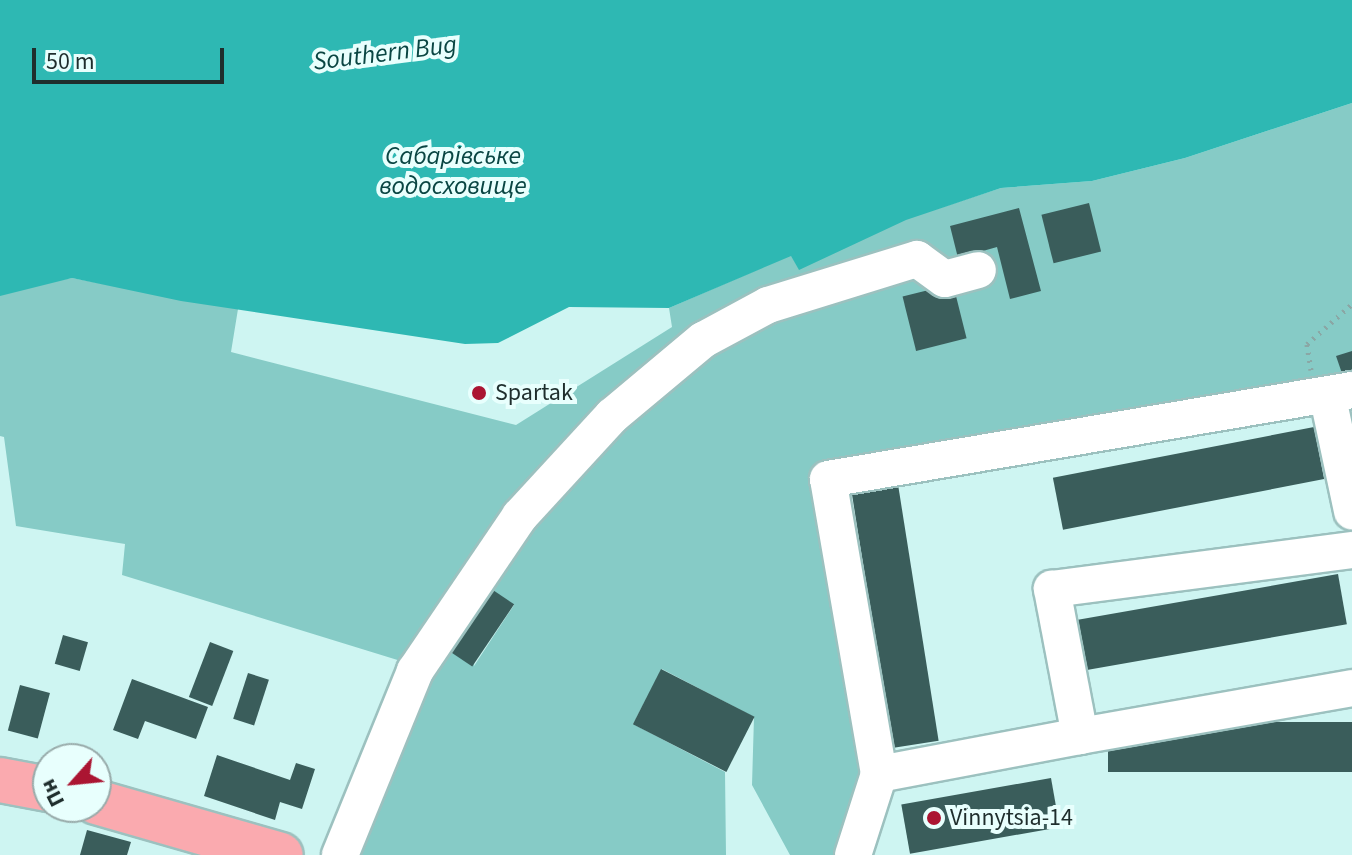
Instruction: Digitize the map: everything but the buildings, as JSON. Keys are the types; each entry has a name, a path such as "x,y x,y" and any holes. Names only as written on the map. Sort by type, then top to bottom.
{"main road":[{"path":"0,780 32,786"},
{"path":"112,807 281,855"}],"lane":[{"path":"340,855 417,666 520,516 612,416 703,340 768,305 917,259 945,279 978,270"},
{"path":"853,855 879,774 828,479 1340,394 1351,498"},
{"path":"1080,736 1052,589 1352,550"},
{"path":"879,774 1352,688"}],"path":[{"path":"1340,394 1304,353 1307,344 1352,304"}],"shaded area":[{"path":"1352,103 1352,390 828,479 879,774 846,855 790,855 752,785 754,717 662,669 633,724 725,772 726,855 362,855 341,850 417,666 122,575 125,544 16,526 4,437 0,436 0,280 37,284 72,278 238,309 231,352 516,425 672,327 669,308 791,255 799,269 906,219 1001,188 1092,181 1185,158","holes":["481,583 514,605 474,666"]}],"water":[{"name":"Сабарівське водосховище","path":"0,0 1352,0 1352,103 1185,158 1092,181 1001,188 906,220 799,270 791,256 669,308 569,307 498,343 465,344 181,301 72,278 0,296"}],"place":[{"name":"Spartak","path":"479,393"},
{"name":"Vinnytsia-14","path":"934,818"}],"water label":[{"name":"Southern Bug","path":"385,53"}]}
